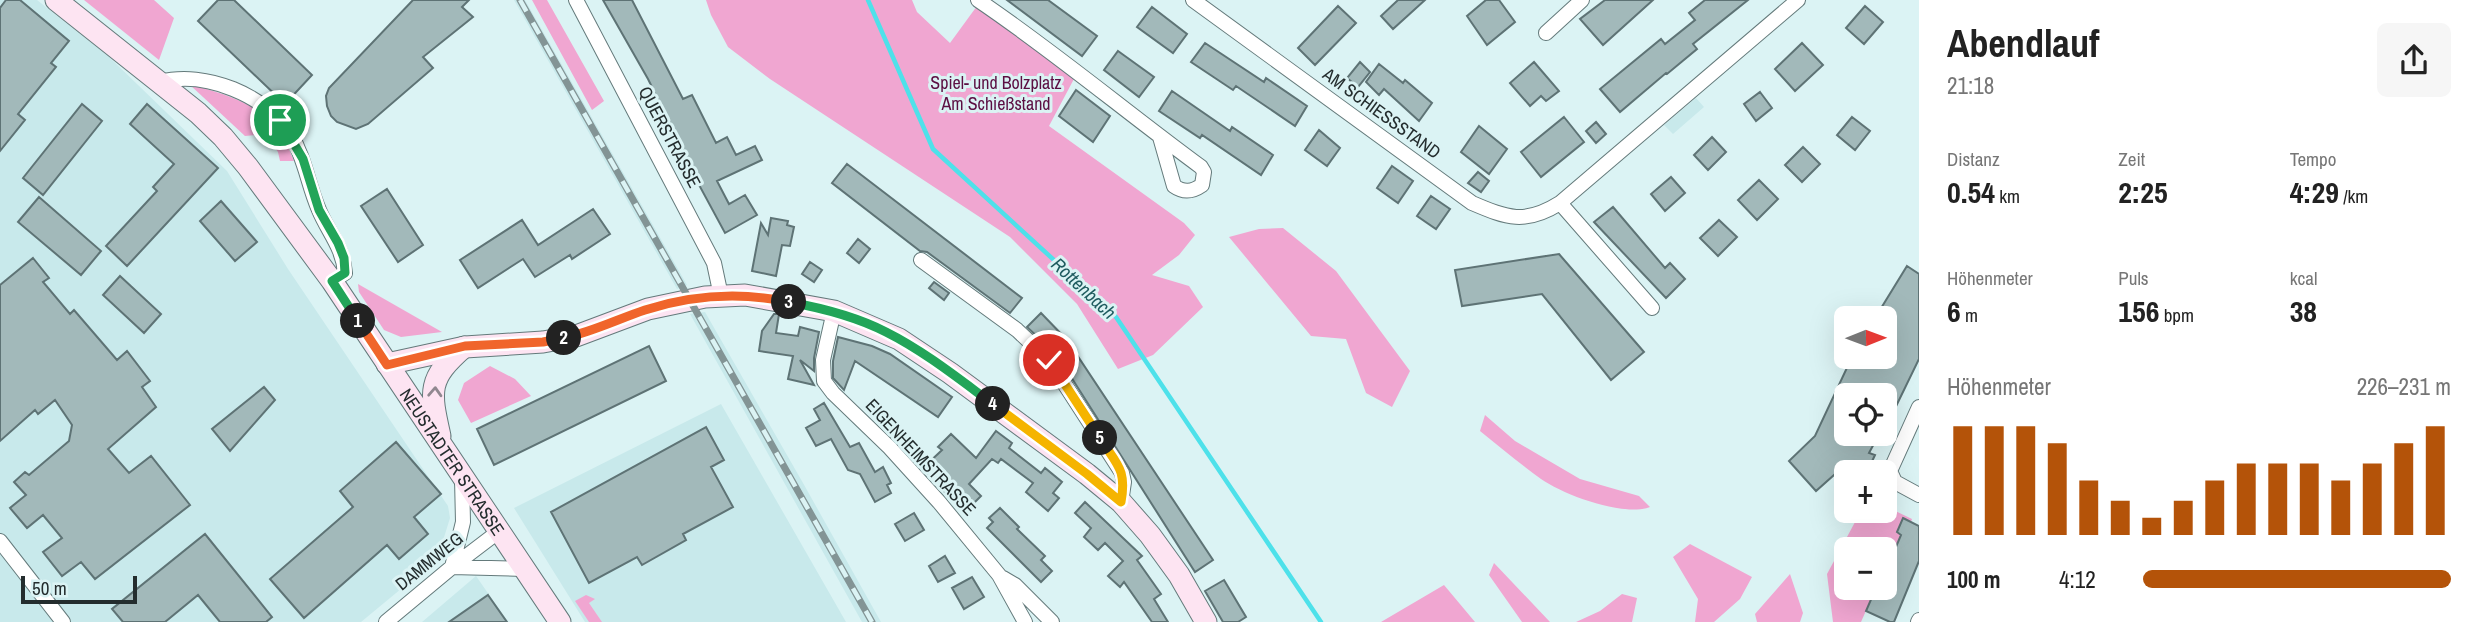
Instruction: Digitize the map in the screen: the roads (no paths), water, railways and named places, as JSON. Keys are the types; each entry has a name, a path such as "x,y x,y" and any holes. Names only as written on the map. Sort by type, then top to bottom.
{"street":[{"name":"NEUSTADTER STRASSE","path":"57,0 160,82 223,137 280,208 332,281 560,622"},
{"name":"QUERSTRASSE","path":"576,0 714,262 721,296"},
{"path":"978,0 1048,49 1160,137"},
{"name":"AM SCHIESSSTAND","path":"1193,0 1472,202 1502,216 1521,218 1547,211 1560,203 1798,0"},
{"path":"1546,33 1582,0"},
{"path":"160,82 177,77 198,78 225,86 254,100 280,120 303,159 319,210 344,258 345,273 332,281"},
{"path":"1560,203 1651,308"},
{"path":"921,260 1017,330 1049,360 1122,473 1124,482 1121,502"},
{"path":"387,365 465,346 543,342 576,335 648,309 721,296 745,295 834,311 885,331 950,373 1121,502 1150,535 1179,575 1206,622"},
{"name":"EIGENHEIMSTRASSE","path":"834,311 823,360 824,381 832,393 890,448 939,502 999,575 1025,622"},
{"path":"442,448 433,388 436,378 451,358 465,346"},
{"path":"1919,407 1889,471 1895,482 1919,495"},
{"path":"462,478 463,522 452,566 524,569"},
{"name":"DAMMWEG","path":"386,622 452,566 498,532"},
{"path":"0,541 63,622"},
{"path":"999,575 1015,586 1052,622"}],"waterway":[{"name":"Rottenbach","path":"868,0 933,149 1116,317 1321,622"}],"railway":[{"path":"520,0 872,622"}],"park label":[{"name":"Spiel- und Bolzplatz Am Schießstand","path":"996,92"}]}
